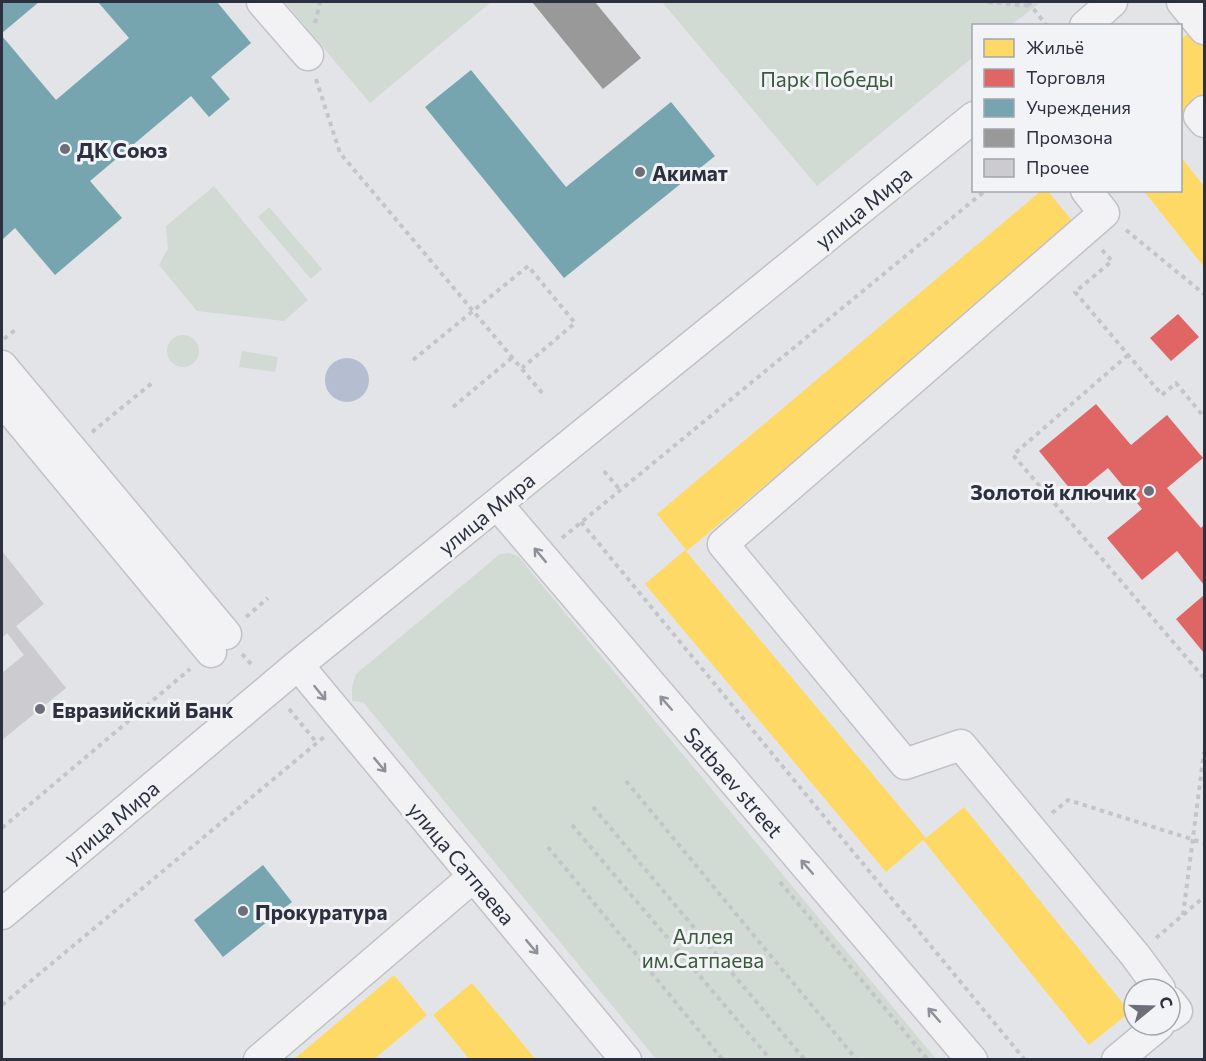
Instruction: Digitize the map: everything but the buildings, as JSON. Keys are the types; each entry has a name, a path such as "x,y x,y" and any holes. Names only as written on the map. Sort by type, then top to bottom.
{"street":[{"path":"262,2 308,55"},
{"path":"1086,24 1112,2"},
{"path":"1182,2 1204,28"},
{"path":"1204,111 1199,116 1204,122"},
{"name":"улица Мира","path":"2,914 298,665 972,119"},
{"path":"1091,211 723,544 905,764 962,745 1151,977"},
{"path":"2,366 71,449 218,643"},
{"path":"2,400 218,643"},
{"name":"Satbaev street","path":"497,504 972,1059"},
{"name":"улица Сатпаева","path":"298,665 626,1059"},
{"path":"259,1059 473,877"},
{"path":"1117,1059 1144,1037"}],"path":[{"path":"320,2 308,55 340,153 543,394"},
{"path":"988,2 1033,8"},
{"path":"1028,2 1045,24"},
{"path":"1033,8 1035,2"},
{"path":"540,556 984,192"},
{"path":"1091,211 1204,294"},
{"path":"1091,211 1112,261 1075,292 1162,395 1176,383 1204,417"},
{"path":"413,360 528,266 575,323 522,368"},
{"path":"2,341 15,330"},
{"path":"1128,355 1014,455 1204,678"},
{"path":"453,407 513,357"},
{"path":"71,449 152,383"},
{"path":"604,471 620,490"},
{"path":"581,522 1025,1059"},
{"path":"2,828 268,598"},
{"path":"2,1005 343,720"},
{"path":"1183,915 1204,752"},
{"path":"626,781 857,1059"},
{"path":"1032,831 1068,800 1204,843"},
{"path":"593,807 805,1059"},
{"path":"572,825 771,1059"},
{"path":"548,847 723,1059"},
{"path":"1135,956 1204,897"}],"green space":[{"path":"285,2 491,2 370,103"},
{"name":"Парк Победы","path":"662,2 1041,2 1012,24 972,24 972,58 817,186"},
{"path":"214,186 308,300 284,321 197,311 159,265 168,248 166,226"},
{"path":"269,207 322,269 311,279 258,217"},
{"path":"183,335 194,340 199,351 194,362 183,367 172,362 167,351 172,340"},
{"path":"242,351 278,357 275,372 239,367"},
{"name":"Аллея им.Сатпаева","path":"509,553 518,556 936,1059 656,1059 363,702 352,701 352,687 356,674 500,554"}],"water":[{"path":"347,358 363,364 369,380 363,396 347,402 331,396 325,380 331,364"}],"place":[{"name":"ДК Союз","path":"65,149"},
{"name":"Акимат","path":"640,172"},
{"name":"Золотой ключик","path":"1149,491"},
{"name":"Евразийский Банк","path":"40,709"},
{"name":"Прокуратура","path":"243,911"}]}
